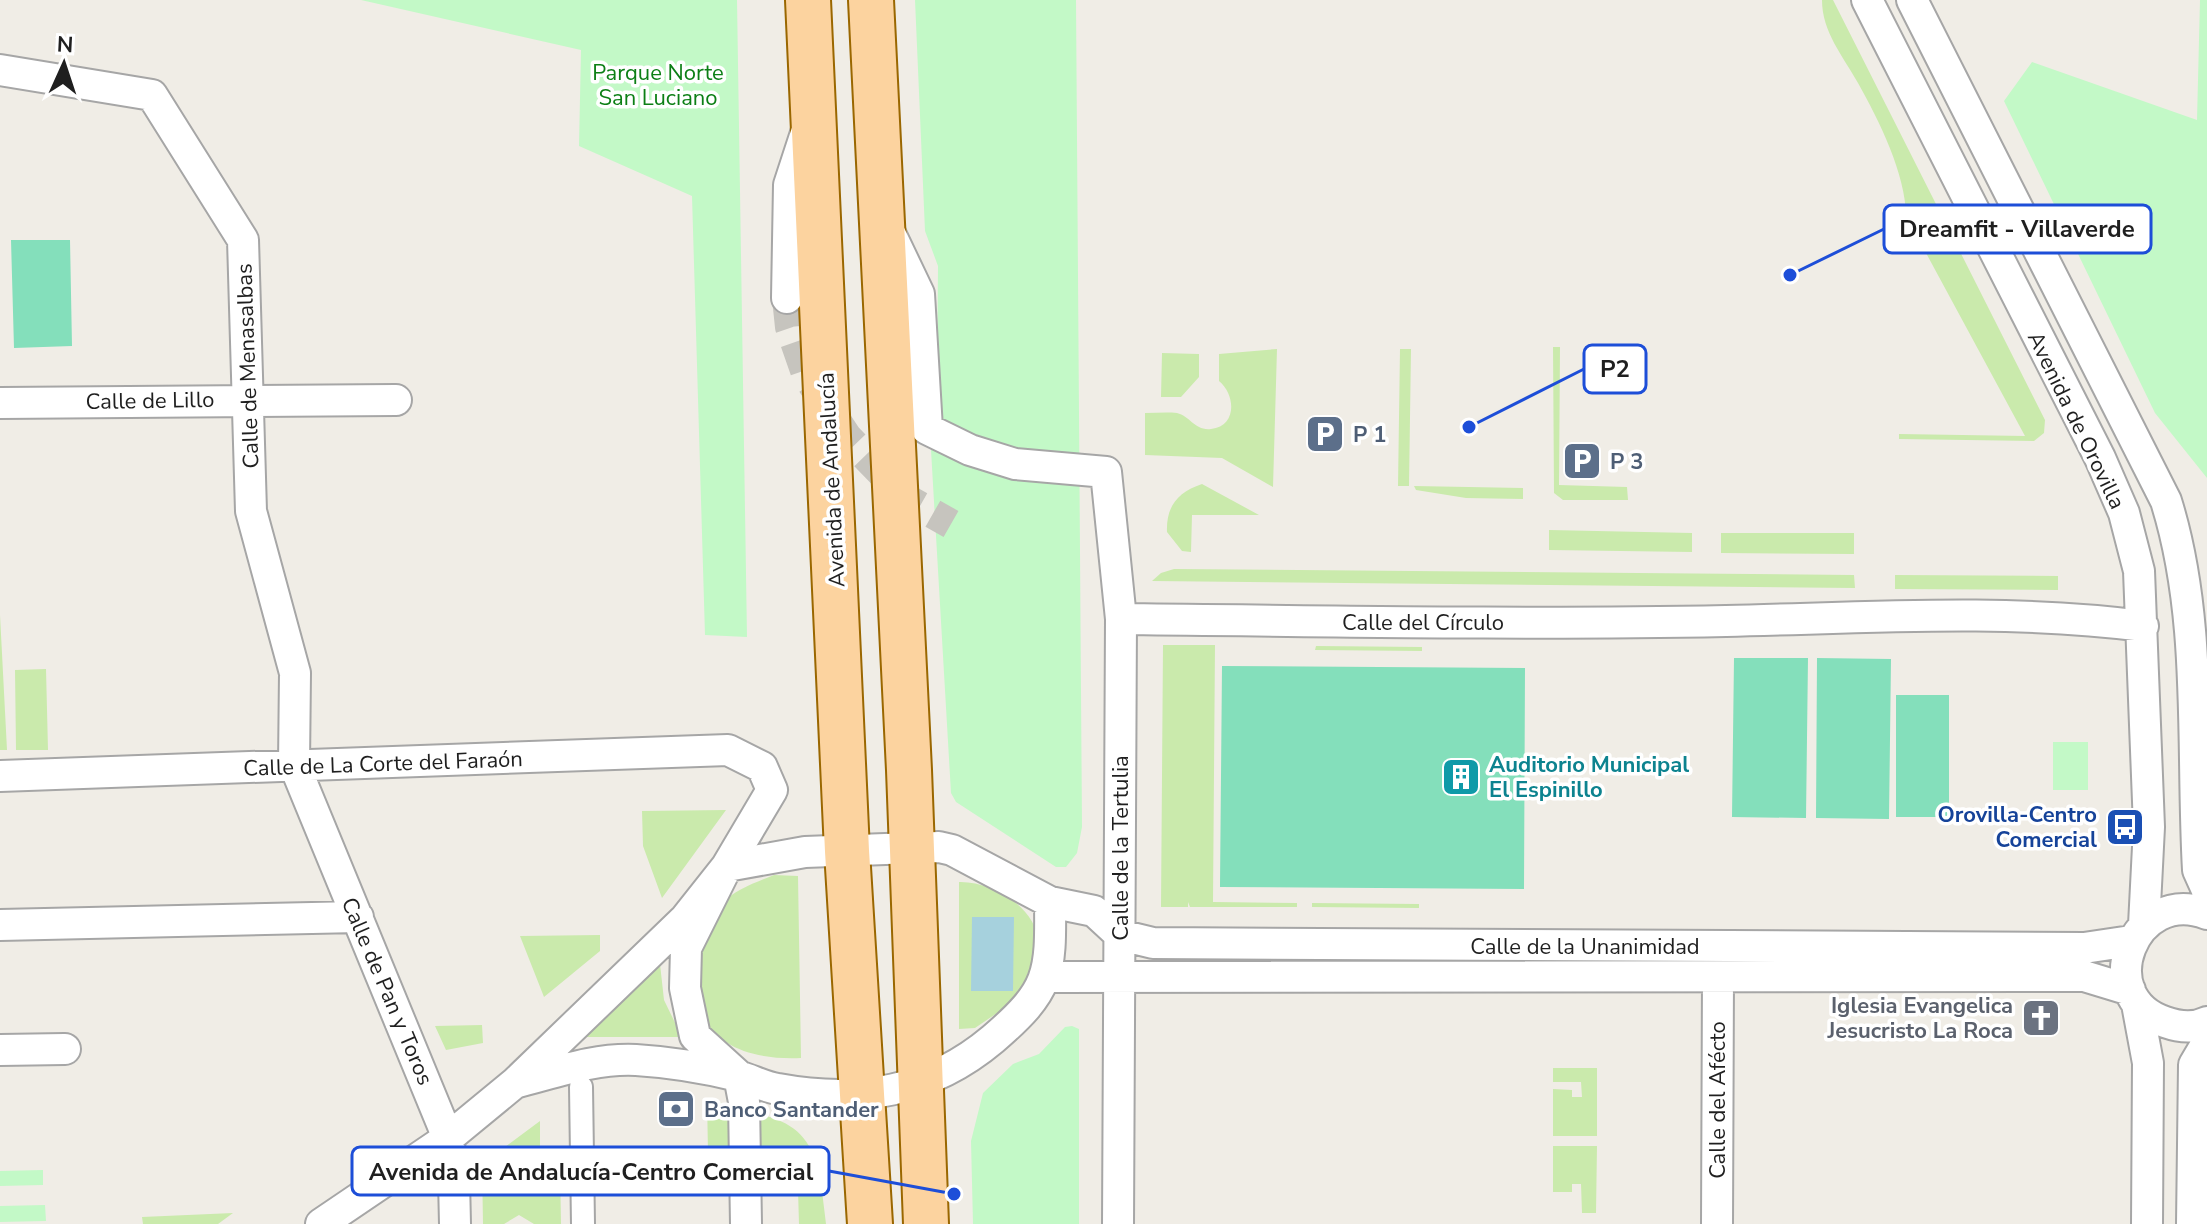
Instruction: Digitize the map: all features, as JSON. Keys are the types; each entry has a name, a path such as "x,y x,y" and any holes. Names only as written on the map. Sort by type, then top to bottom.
{"main road":[{"name":"Avenida de Andalucía","path":"808,0 847,851 870,1224"},
{"path":"871,0 912,848 926,1224"},
{"path":"875,49 879,0"}],"street":[{"name":"Avenida de Orovilla","path":"1867,0 1980,228 2100,458 2124,513 2139,571 2143,626 2149,869 2138,933 2125,962 2134,997"},
{"name":"Avenida de Orovilla","path":"1912,0 2154,471 2170,512 2181,547 2189,601 2198,870 2207,890"},
{"name":"Calle de Menasalbas","path":"0,70 152,95 243,240 251,511 295,673 294,764"},
{"name":"Avenida de Andalucía","path":"787,298 789,185 815,109"},
{"name":"Calle de la Tertulia","path":"883,219 919,294 927,429 970,450 1015,464 1106,472 1121,619 1118,1224"},
{"name":"Calle de Lillo","path":"0,403 396,400"},
{"name":"Calle del Círculo","path":"1288,606 1476,608 1726,621"},
{"name":"Calle del Círculo","path":"1121,619 1479,623 1874,616 2080,618 2143,626"},
{"name":"Calle de La Corte del Faraón","path":"0,776 157,773 294,764 728,750 762,767 772,790 727,866"},
{"name":"Calle de Pan y Toros","path":"294,764 448,1138 455,1224"},
{"path":"321,1224 448,1138 516,1082 685,919 727,866 805,852 912,848"},
{"name":"Calle de la Unanimidad","path":"912,848 952,850 1050,902 1094,911 1120,935 1153,943 2084,948 2138,933 2169,911 2189,909 2207,914"},
{"path":"727,866 686,948 685,988 695,1036 739,1076 744,1102 746,1224"},
{"path":"516,1082 590,1062 635,1060 739,1076 775,1089 860,1095 920,1085 981,1049 1022,1015 1047,977 1050,902"},
{"path":"0,925 358,917"},
{"name":"Calle de la Unanimidad","path":"1047,977 2084,976 2134,997 2152,1018 2180,1027 2207,1022"},
{"name":"Calle del Afécto","path":"1717,1224 1718,977"},
{"path":"2134,997 2148,1063 2147,1224"},
{"path":"2192,1224 2194,1065 2207,1043"},
{"path":"0,1050 65,1049"},
{"path":"581,1087 583,1224"}],"green space":[{"name":"Parque Norte San Luciano","path":"361,0 737,0 747,637 705,635 692,196 579,146 581,50"},
{"path":"915,0 1076,0 1082,827 1077,853 1066,867 1056,867 956,802 951,793 931,450 941,410 937,392 938,266 925,231"},
{"path":"1822,0 1833,0 2045,420 2044,433 2034,441 1899,439 1899,434 2025,436 1906,216 1901,183 1890,148 1829,33"},
{"path":"2200,0 2207,0 2207,478 2155,413 2004,101 2032,62 2197,120"},
{"path":"11,240 70,240 72,346 14,348"},
{"path":"1553,347 1560,347 1559,485 1627,487 1628,500 1563,500 1554,493"},
{"path":"1277,349 1273,487 1222,458 1145,455 1145,413 1177,413 1201,428 1220,427 1229,416 1231,402 1219,381 1219,354"},
{"path":"1400,349 1411,349 1409,486 1398,486"},
{"path":"1162,353 1199,354 1199,377 1181,397 1161,397"},
{"path":"1202,484 1259,515 1192,515 1191,552 1182,551 1167,532 1171,507 1186,491"},
{"path":"1414,486 1523,488 1523,499 1466,498 1416,490"},
{"path":"1549,530 1692,533 1692,552 1549,550"},
{"path":"1721,533 1854,533 1854,554 1721,553"},
{"path":"1174,569 1854,575 1855,588 1152,581 1161,573"},
{"path":"1895,575 2058,576 2058,590 1895,589"},
{"path":"0,615 7,750 0,750"},
{"path":"1163,645 1215,645 1213,902 1297,903 1297,907 1190,907 1188,902 1188,907 1161,907"},
{"path":"1316,646 1422,647 1422,651 1315,650"},
{"path":"1734,658 1808,658 1806,818 1732,817"},
{"path":"1817,658 1891,659 1889,819 1816,818"},
{"path":"1222,666 1525,668 1524,889 1220,887"},
{"path":"46,669 48,750 16,750 15,670"},
{"path":"1896,695 1949,695 1949,817 1896,817"},
{"path":"2053,742 2088,742 2088,790 2053,790"},
{"path":"726,810 662,898 643,846 642,811"},
{"path":"774,875 798,876 801,1058 753,1054 734,1046 718,1036 706,1021 699,1003 696,980 699,954 712,915 733,894"},
{"path":"959,882 986,887 1013,900 1032,922 1038,948 1028,992 975,1028 959,1029"},
{"path":"1312,903 1419,904 1419,908 1312,907"},
{"path":"600,935 600,951 544,997 520,936"},
{"path":"660,964 664,1000 679,1031 678,1037 578,1037"},
{"path":"482,1025 483,1043 446,1050 435,1026"},
{"path":"1065,1027 1079,1029 1079,1224 973,1224 971,1141 983,1093 1013,1064 1039,1054"},
{"path":"1553,1068 1597,1068 1597,1136 1553,1136 1553,1089 1572,1090 1572,1097 1582,1097 1581,1082 1553,1082"},
{"path":"707,1099 733,1106 734,1168 715,1167 714,1153 708,1153"},
{"path":"754,1113 776,1119 794,1129 808,1144 817,1166 755,1169"},
{"path":"540,1121 540,1167 560,1167 561,1224 534,1224 519,1215 504,1224 483,1224 482,1164"},
{"path":"1553,1146 1597,1146 1596,1213 1582,1213 1581,1184 1572,1184 1572,1192 1553,1192"},
{"path":"43,1170 43,1185 0,1186 0,1171"},
{"path":"821,1183 826,1224 799,1224 798,1190"},
{"path":"45,1205 46,1221 0,1222 0,1206"},
{"path":"233,1213 218,1224 143,1224 142,1217"}],"water":[{"path":"972,917 1014,917 1013,991 971,991"}],"tunnel":[{"path":"787,298 790,327 807,376 847,437 907,499 951,524"}],"place":[{"name":"Dreamfit - Villaverde","path":"1790,275"},
{"name":"P2","path":"1469,427"},
{"name":"P 1","path":"1325,434"},
{"name":"P 3","path":"1582,461"},
{"name":"Auditorio Municipal El Espinillo","path":"1461,777"},
{"name":"Orovilla-Centro Comercial","path":"2125,827"},
{"name":"Iglesia Evangelica Jesucristo La Roca","path":"2041,1018"},
{"name":"Banco Santander","path":"676,1109"},
{"name":"Avenida de Andalucía-Centro Comercial","path":"954,1194"}]}
